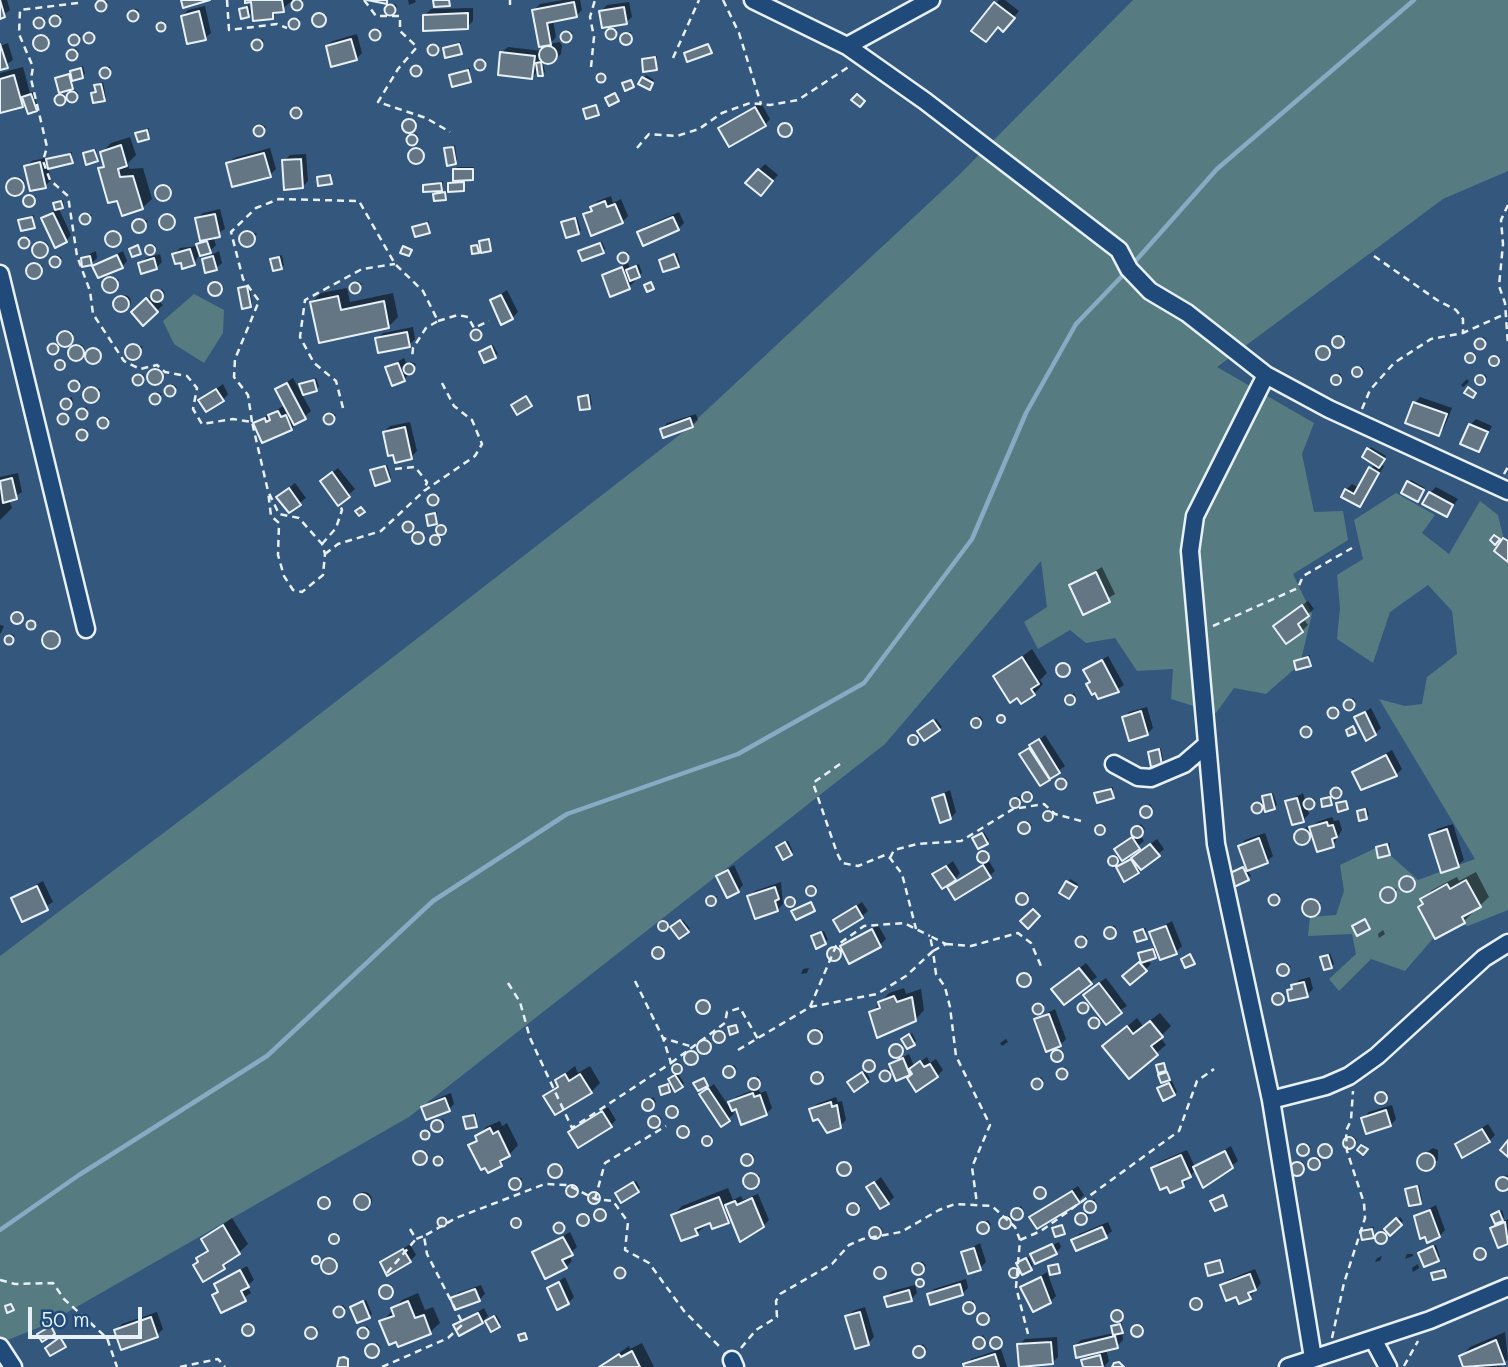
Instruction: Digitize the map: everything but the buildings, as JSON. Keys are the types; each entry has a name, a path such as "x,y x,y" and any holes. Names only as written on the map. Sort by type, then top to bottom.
{"street":[{"path":"753,0 847,46 866,59 1119,250 1129,269 1150,291 1187,313 1266,375 1357,422 1508,491"},
{"path":"847,46 931,0"},
{"path":"0,274 86,629"},
{"path":"1266,375 1193,523 1190,540 1206,745 1221,869 1271,1100 1320,1356"},
{"path":"1114,764 1138,777 1151,778 1184,764 1206,745"},
{"path":"1271,1100 1326,1086 1349,1076 1377,1056 1484,958 1508,943"},
{"path":"1288,1367 1430,1320 1508,1287"},
{"path":"1373,1339 1388,1367"},
{"path":"0,1348 13,1367"}],"path":[{"path":"227,0 229,30 277,24 287,28"},
{"path":"364,0 376,16 400,16 400,31 417,47 398,69 379,102 426,118 450,132"},
{"path":"591,66 594,37 590,18 595,0"},
{"path":"673,58 692,8 699,0"},
{"path":"723,0 739,33 761,104"},
{"path":"78,3 20,10 19,34 33,67 32,79 47,147 43,161 50,180 68,196 77,237 77,256 89,291 93,314 124,361 140,369 157,365 166,372 187,376 197,388 194,409 202,424 233,419 252,422"},
{"path":"638,148 649,135 677,136 699,130 722,113 750,103 798,100 853,63 866,59"},
{"path":"268,491 279,514 299,518 322,544 323,575 302,592 293,590 278,555 279,523 271,516 248,395 234,377 235,359 259,301 243,279 231,232 256,208 279,199 359,201 395,264 423,291 438,321"},
{"path":"1508,205 1501,220 1503,244 1499,286 1508,345"},
{"path":"1374,256 1456,310 1463,319 1463,333"},
{"path":"343,408 336,380 314,363 300,337 305,300 362,269 395,264"},
{"path":"1357,422 1370,390 1394,363 1431,339 1463,333 1505,314"},
{"path":"412,359 413,348 426,328 438,321 458,315 468,317 474,328 489,321"},
{"path":"324,554 338,544 381,531 424,491 475,456 482,444 472,420 454,406 442,383"},
{"path":"395,469 415,467 427,482 424,491"},
{"path":"322,544 336,527 342,510 340,505"},
{"path":"1197,634 1298,588 1303,576 1352,548"},
{"path":"840,764 813,783 821,810 828,819 837,853 842,863 858,866 885,855 890,858 902,874 916,929"},
{"path":"890,858 894,850 917,844 961,841 1013,808 1044,804 1055,814 1081,821"},
{"path":"810,1007 836,946 864,926 904,923 946,944 971,946 1018,933 1031,943 1041,966"},
{"path":"930,936 936,974 945,987 950,1007 956,1056 990,1125 972,1167 977,1204"},
{"path":"738,1051 810,1007 877,994 906,976 933,951 946,944"},
{"path":"635,981 663,1038 671,1063"},
{"path":"508,982 520,1002 530,1038 572,1128 693,1047 725,1023 727,1012 740,1008 758,1039"},
{"path":"663,1038 693,1047"},
{"path":"1020,1240 1041,1231 1178,1131 1197,1080 1214,1069"},
{"path":"1320,1356 1337,1323 1344,1283 1365,1218 1364,1203 1347,1151 1346,1131 1354,1096 1349,1076"},
{"path":"595,1199 605,1163 666,1126"},
{"path":"387,1273 416,1239 456,1218 501,1198 545,1184 568,1185 595,1199 613,1201 628,1222 625,1250 649,1263 684,1311 733,1363 756,1330 777,1317 776,1301 780,1294 832,1264 849,1245 863,1239 901,1232 955,1204 977,1204 992,1206 1004,1214 1015,1227 1020,1240 1015,1277 1028,1334"},
{"path":"410,1229 416,1239"},
{"path":"382,1367 449,1338 463,1324 427,1254 424,1236"},
{"path":"0,1280 15,1284 53,1283 64,1299 107,1338 117,1367"},
{"path":"1404,1367 1430,1320"},
{"path":"180,1367 218,1359 225,1367"}],"green space":[{"path":"1133,0 1508,0 1508,171 1443,199 1217,367 1314,423 1302,454 1314,512 1343,511 1348,540 1293,574 1312,614 1300,664 1266,694 1234,688 1216,713 1171,699 1173,669 1137,671 1115,638 1086,643 1070,630 1038,649 1024,622 1047,607 1041,561 885,744 409,1117 45,1325 0,1343 0,956 263,758 682,433 958,176"},
{"path":"194,294 224,310 223,333 204,363 174,344 163,321"},
{"path":"1396,493 1435,515 1422,533 1449,554 1480,501 1498,515 1508,556 1508,910 1468,926 1449,920 1405,971 1371,959 1339,991 1329,979 1356,954 1352,934 1308,936 1310,917 1336,915 1344,891 1340,865 1380,846 1418,880 1475,859 1379,699 1405,706 1422,704 1427,677 1457,654 1452,611 1428,585 1390,612 1373,663 1337,639 1340,608 1337,575 1363,559 1354,520"}],"waterway":[{"path":"1131,266 1217,169 1414,0"},
{"path":"0,1230 79,1175 267,1056 433,901 567,814 738,754 864,683 972,539 1026,413 1076,324 1125,273"}]}
